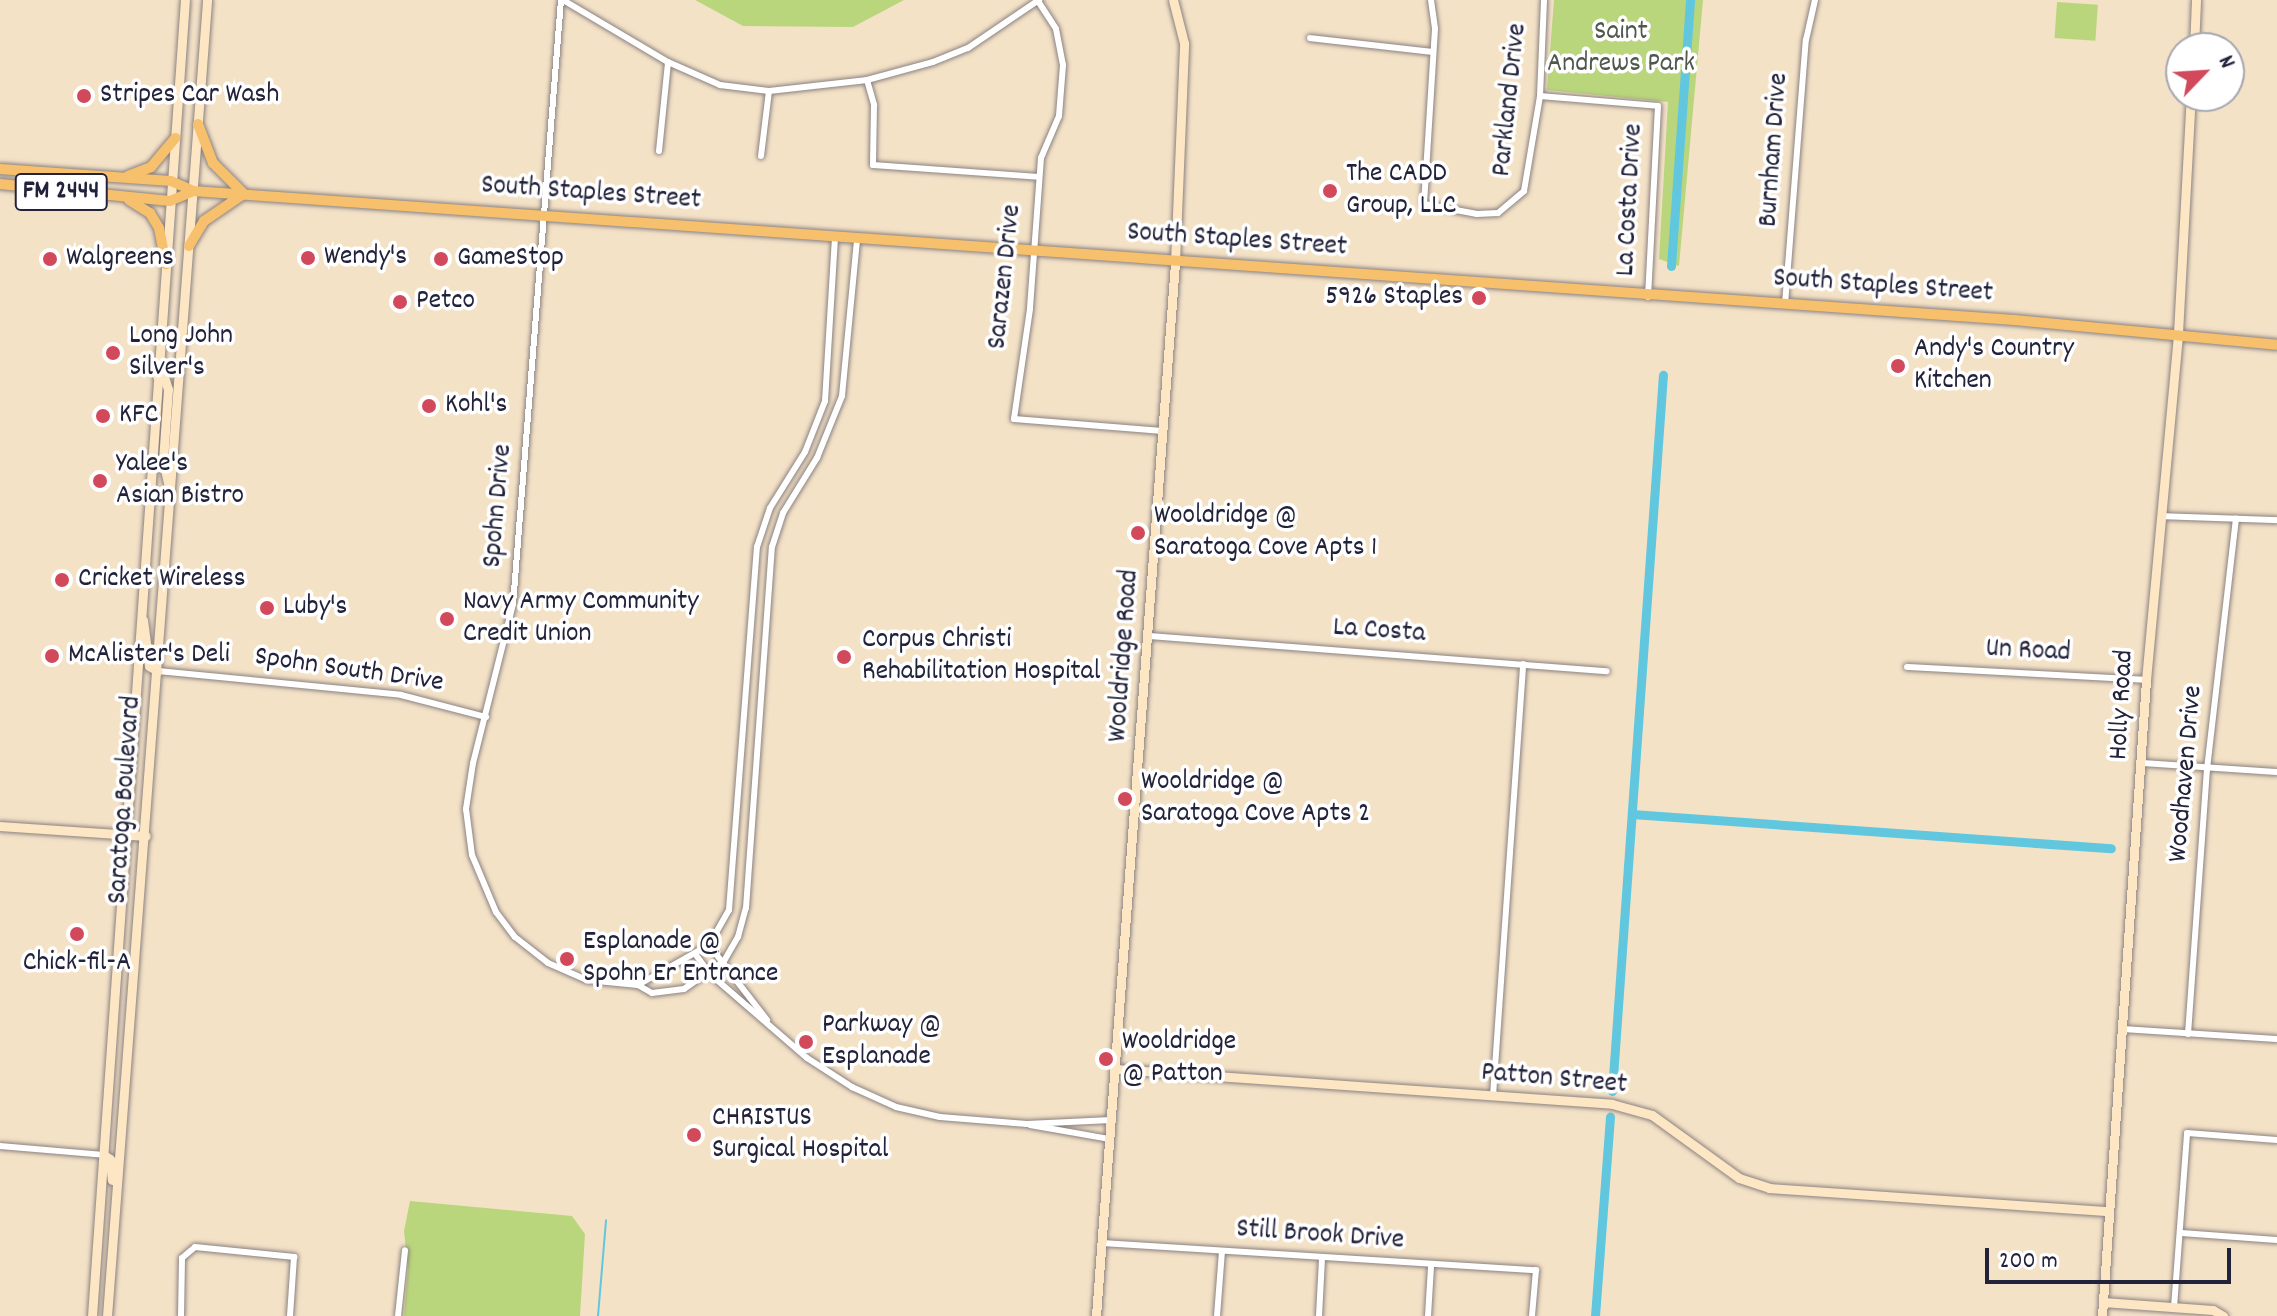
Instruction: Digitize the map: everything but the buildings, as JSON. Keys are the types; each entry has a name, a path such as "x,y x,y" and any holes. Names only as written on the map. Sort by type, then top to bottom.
{"main road":[{"name":"Saratoga Boulevard","path":"92,1316 185,0"},
{"name":"Saratoga Boulevard","path":"107,1316 172,499 204,0"},
{"name":"Wooldridge Road","path":"1096,1316 1175,262 1184,43 1173,0"},
{"path":"2195,32 2196,0"},
{"name":"Holly Road","path":"2102,1316 2146,680 2178,333 2190,112"},
{"path":"189,246 204,221 244,194 213,163 198,124"},
{"path":"123,178 151,167 175,138"},
{"name":"South Staples Street","path":"0,169 171,181 193,191 2178,333 2277,345"},
{"name":"South Staples Street","path":"0,184 170,201 193,191"},
{"path":"123,197 154,221 166,264"},
{"path":"157,376 164,377 168,389 163,461 172,499"},
{"path":"141,609 149,666 158,671"},
{"path":"0,826 146,836"},
{"name":"Patton Street","path":"1116,1069 1642,1110 1739,1178 1769,1188 2108,1211"},
{"path":"104,1155 110,1159 115,1212"},
{"path":"2103,1302 2174,1307 2223,1316"}],"street":[{"path":"562,0 668,62 720,85 769,91 867,80 968,48 1038,0"},
{"name":"Spohn Drive","path":"562,0 513,604 466,809 472,855 496,912 515,937 548,963 587,980 638,985 652,993 684,989 710,974 724,961"},
{"name":"Sarazen Drive","path":"1038,0 1056,29 1063,65 1059,116 1041,158 1014,419 1163,431"},
{"path":"1310,38 1432,52 1431,0"},
{"name":"Parkland Drive","path":"1432,52 1424,204 1477,214 1498,213 1524,191 1540,96 1544,0"},
{"name":"Burnham Drive","path":"1785,304 1806,40 1815,0"},
{"path":"659,151 668,62"},
{"path":"867,80 874,105 873,165 1039,177"},
{"path":"761,156 769,91"},
{"name":"La Costa Drive","path":"1540,96 1658,106 1648,297"},
{"path":"638,985 709,945 729,910 736,861 757,547 770,508 813,437 825,401 831,358 835,237"},
{"path":"724,961 746,908 769,581 783,513 825,443 842,396 857,239"},
{"path":"831,358 844,359"},
{"path":"813,437 825,443"},
{"path":"2159,516 2277,520"},
{"name":"Woodhaven Drive","path":"2188,1034 2207,769 2236,519"},
{"path":"755,580 769,581"},
{"name":"La Costa","path":"1149,636 1607,671"},
{"path":"1493,1096 1523,664"},
{"name":"Un Road","path":"1907,667 2146,680"},
{"name":"Spohn South Drive","path":"158,671 401,695 486,717"},
{"path":"746,712 759,713"},
{"path":"2142,763 2277,772"},
{"path":"736,861 749,862"},
{"path":"709,945 769,1023"},
{"path":"696,955 710,974 826,1070 896,1107 940,1117 1027,1124 1109,1139"},
{"path":"2122,1029 2277,1039"},
{"path":"1027,1124 1111,1120"},
{"path":"2174,1307 2187,1133 2277,1140"},
{"path":"0,1146 104,1155"},
{"path":"2181,1233 2277,1240"},
{"name":"Still Brook Drive","path":"1101,1243 1431,1267 1536,1270 1532,1316"},
{"path":"181,1316 186,1250 294,1257 290,1316"},
{"path":"398,1316 405,1250"},
{"path":"1217,1316 1222,1251"},
{"path":"1319,1316 1322,1258"},
{"path":"1428,1316 1431,1267"}],"green space":[{"path":"695,0 904,0 853,27 743,26"},
{"name":"Saint Andrews Park","path":"1554,0 1703,0 1679,266 1659,259 1668,102 1547,90"},
{"path":"2057,2 2098,5 2095,41 2054,38"},
{"path":"410,1201 572,1216 585,1234 580,1316 404,1316 408,1269 404,1231"}],"waterway":[{"path":"1671,266 1690,0"},
{"path":"1612,1091 1663,375"},
{"path":"1632,814 2111,848"},
{"path":"1595,1316 1610,1117"},
{"path":"598,1316 606,1220"}],"place":[{"name":"Stripes Car Wash","path":"84,96"},
{"name":"The CADD Group, LLC","path":"1330,191"},
{"name":"Wendy's","path":"308,258"},
{"name":"Walgreens","path":"50,259"},
{"name":"GameStop","path":"441,259"},
{"name":"5926 Staples","path":"1479,298"},
{"name":"Petco","path":"400,302"},
{"name":"Long John Silver's","path":"113,353"},
{"name":"Andy's Country Kitchen","path":"1898,366"},
{"name":"Kohl's","path":"429,406"},
{"name":"KFC","path":"103,416"},
{"name":"Yalee's Asian Bistro","path":"100,481"},
{"name":"Wooldridge @ Saratoga Cove Apts 1","path":"1138,533"},
{"name":"Cricket Wireless","path":"62,580"},
{"name":"Luby's","path":"267,608"},
{"name":"Navy Army Community Credit Union","path":"447,619"},
{"name":"McAlister's Deli","path":"52,656"},
{"name":"Corpus Christi Rehabilitation Hospital","path":"844,657"},
{"name":"Wooldridge @ Saratoga Cove Apts 2","path":"1125,799"},
{"name":"Chick-fil-A","path":"77,934"},
{"name":"Esplanade @ Spohn Er Entrance","path":"567,959"},
{"name":"Parkway @ Esplanade","path":"806,1042"},
{"name":"Wooldridge @ Patton","path":"1106,1059"},
{"name":"CHRISTUS Surgical Hospital","path":"694,1135"}]}
